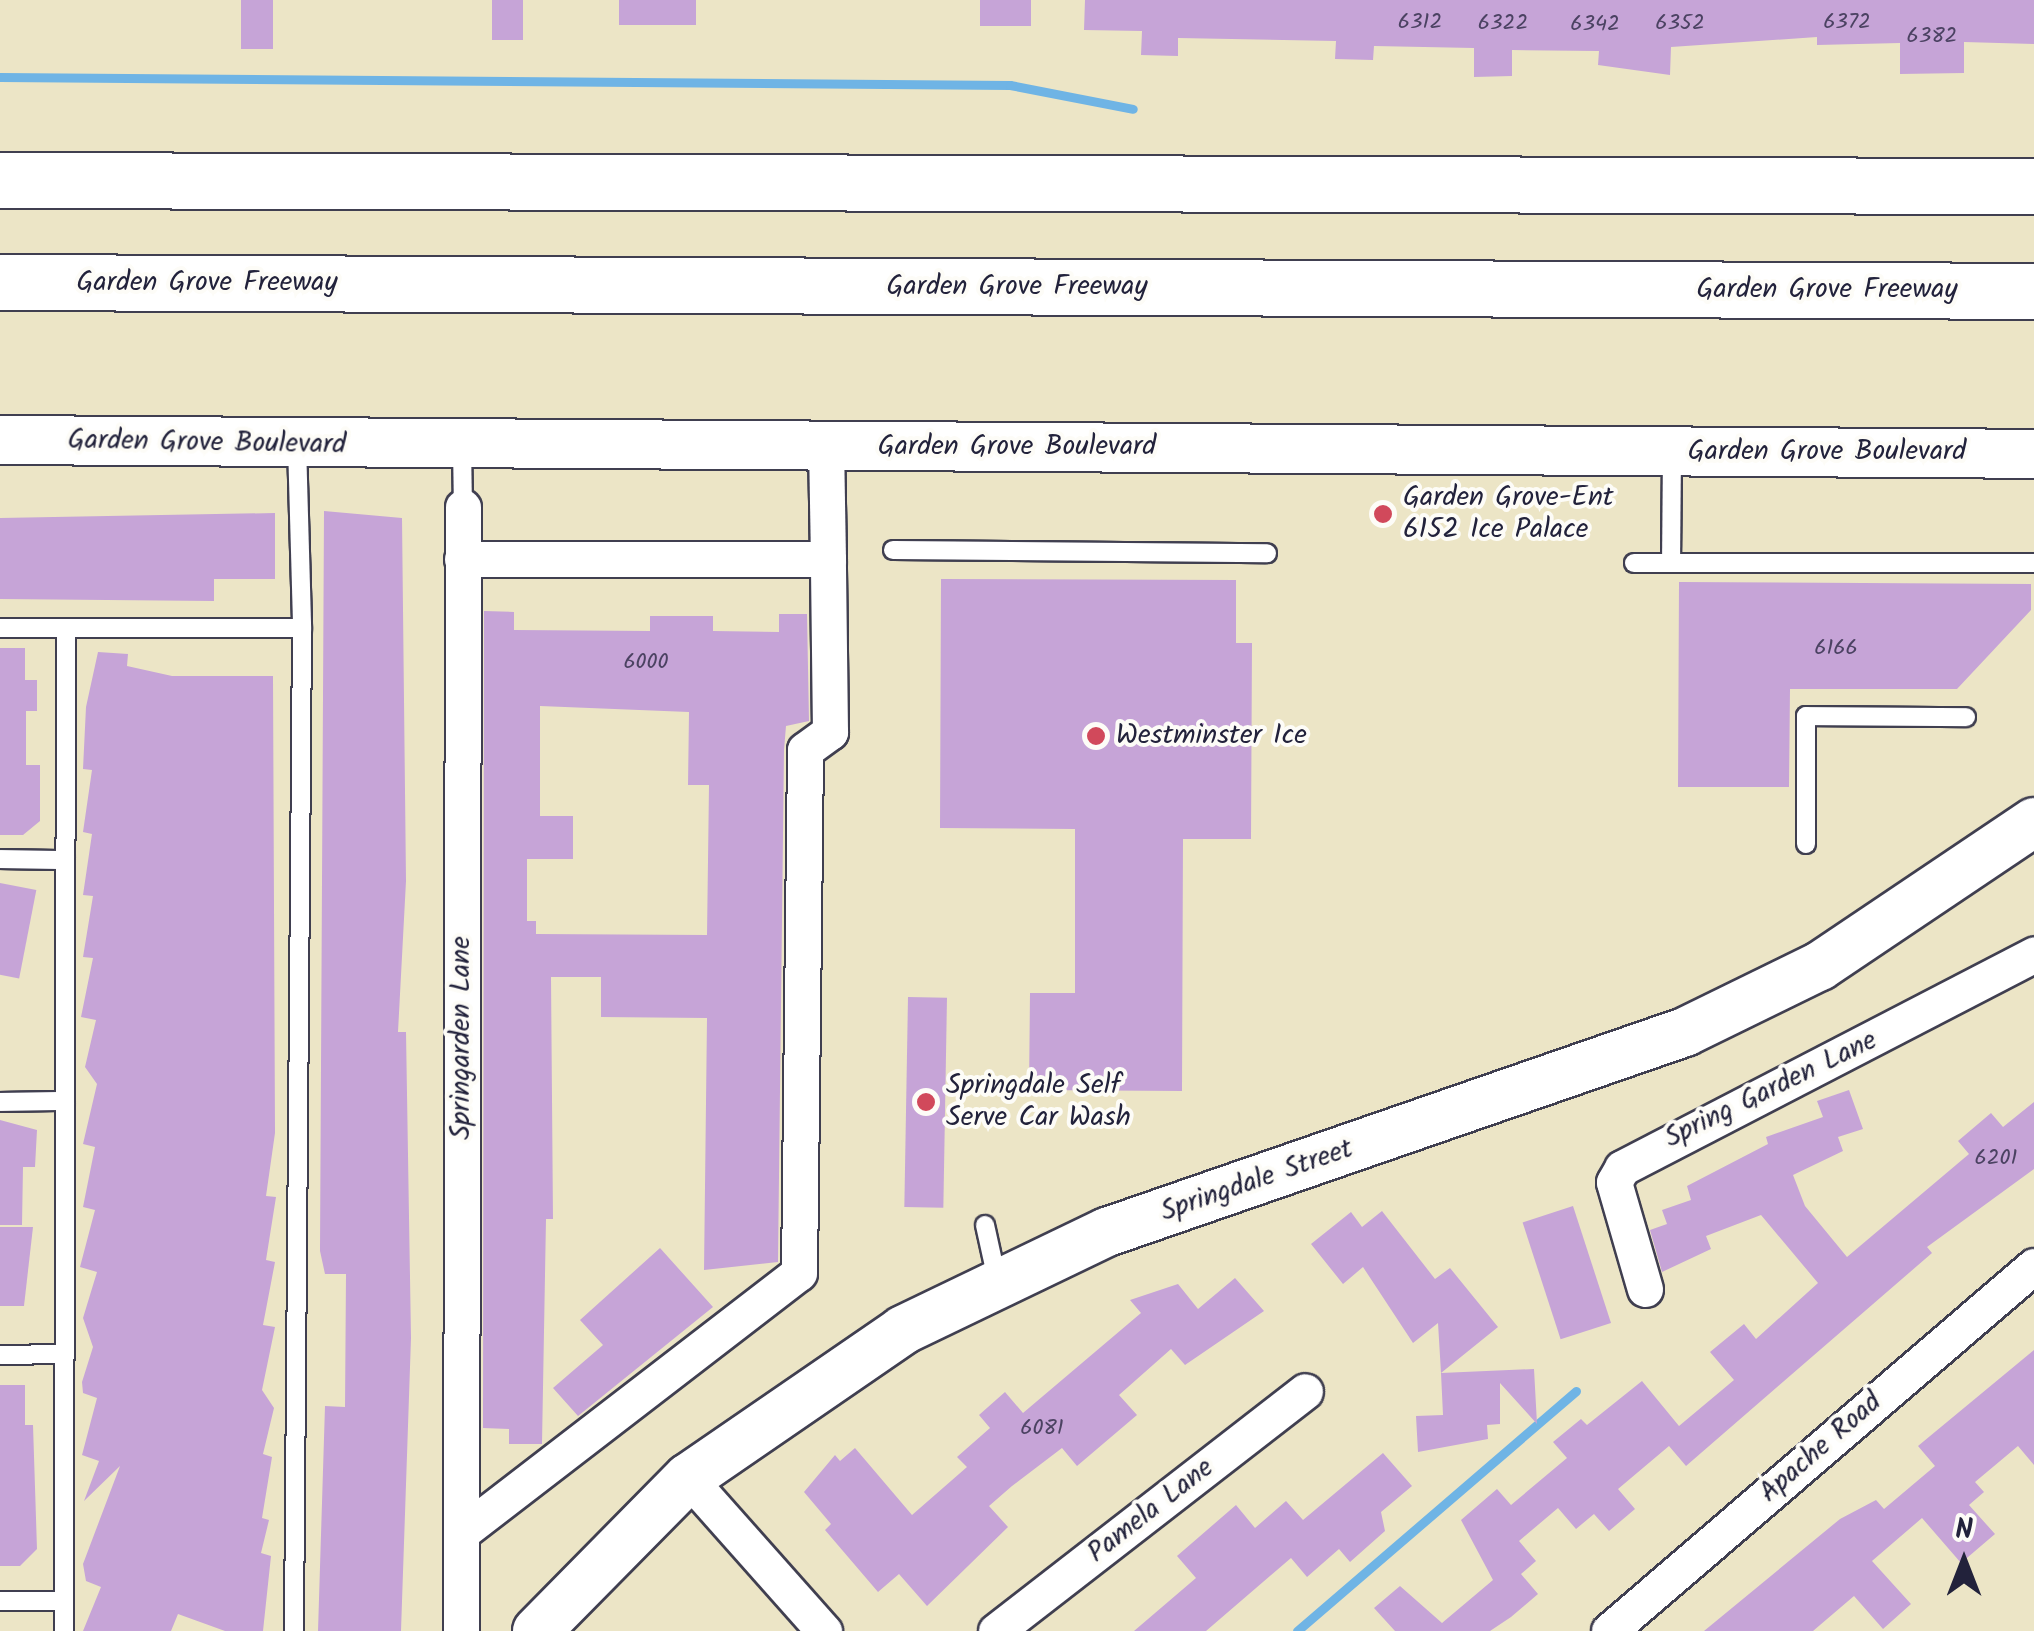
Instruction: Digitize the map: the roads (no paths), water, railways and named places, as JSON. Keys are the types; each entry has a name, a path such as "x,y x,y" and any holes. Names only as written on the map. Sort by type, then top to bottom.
{"highway":[{"path":"0,180 2034,186"},
{"name":"Garden Grove Freeway","path":"0,282 2034,291"}],"main road":[{"name":"Garden Grove Boulevard","path":"0,440 2034,454"},
{"name":"Springdale Street","path":"537,1631 688,1478 793,1398 998,1285 1108,1232 1684,1032 1820,966 2034,822"}],"street":[{"path":"461,1533 799,1273 805,750 830,732 826,446"},
{"name":"Springarden Lane","path":"461,1631 462,507"},
{"path":"462,559 828,559"},
{"name":"Spring Garden Lane","path":"1645,1290 1614,1182 1622,1168 2034,954"},
{"name":"Apache Road","path":"1609,1631 2034,1266"},
{"name":"Pamela Lane","path":"996,1631 1305,1392"},
{"path":"688,1478 824,1631"}],"lane":[{"path":"294,1631 302,628 296,444"},
{"name":"Springarden Lane","path":"462,446 462,507"},
{"path":"1671,563 1672,452"},
{"path":"894,550 1267,554"},
{"path":"1634,563 2034,563"},
{"path":"0,628 302,628"},
{"path":"64,1631 66,628"},
{"path":"1806,844 1806,716 1966,717"},
{"path":"0,859 65,860"},
{"path":"0,1102 65,1101"},
{"path":"985,1225 998,1285"},
{"path":"0,1355 64,1354"},
{"path":"0,1601 64,1601"}],"waterway":[{"path":"0,77 1010,85 1133,109"},
{"path":"1297,1631 1576,1391"}],"place":[{"name":"Garden Grove-Ent 6152 Ice Palace","path":"1383,514"},
{"name":"Westminster Ice","path":"1096,736"},
{"name":"Springdale Self Serve Car Wash","path":"926,1102"}]}
